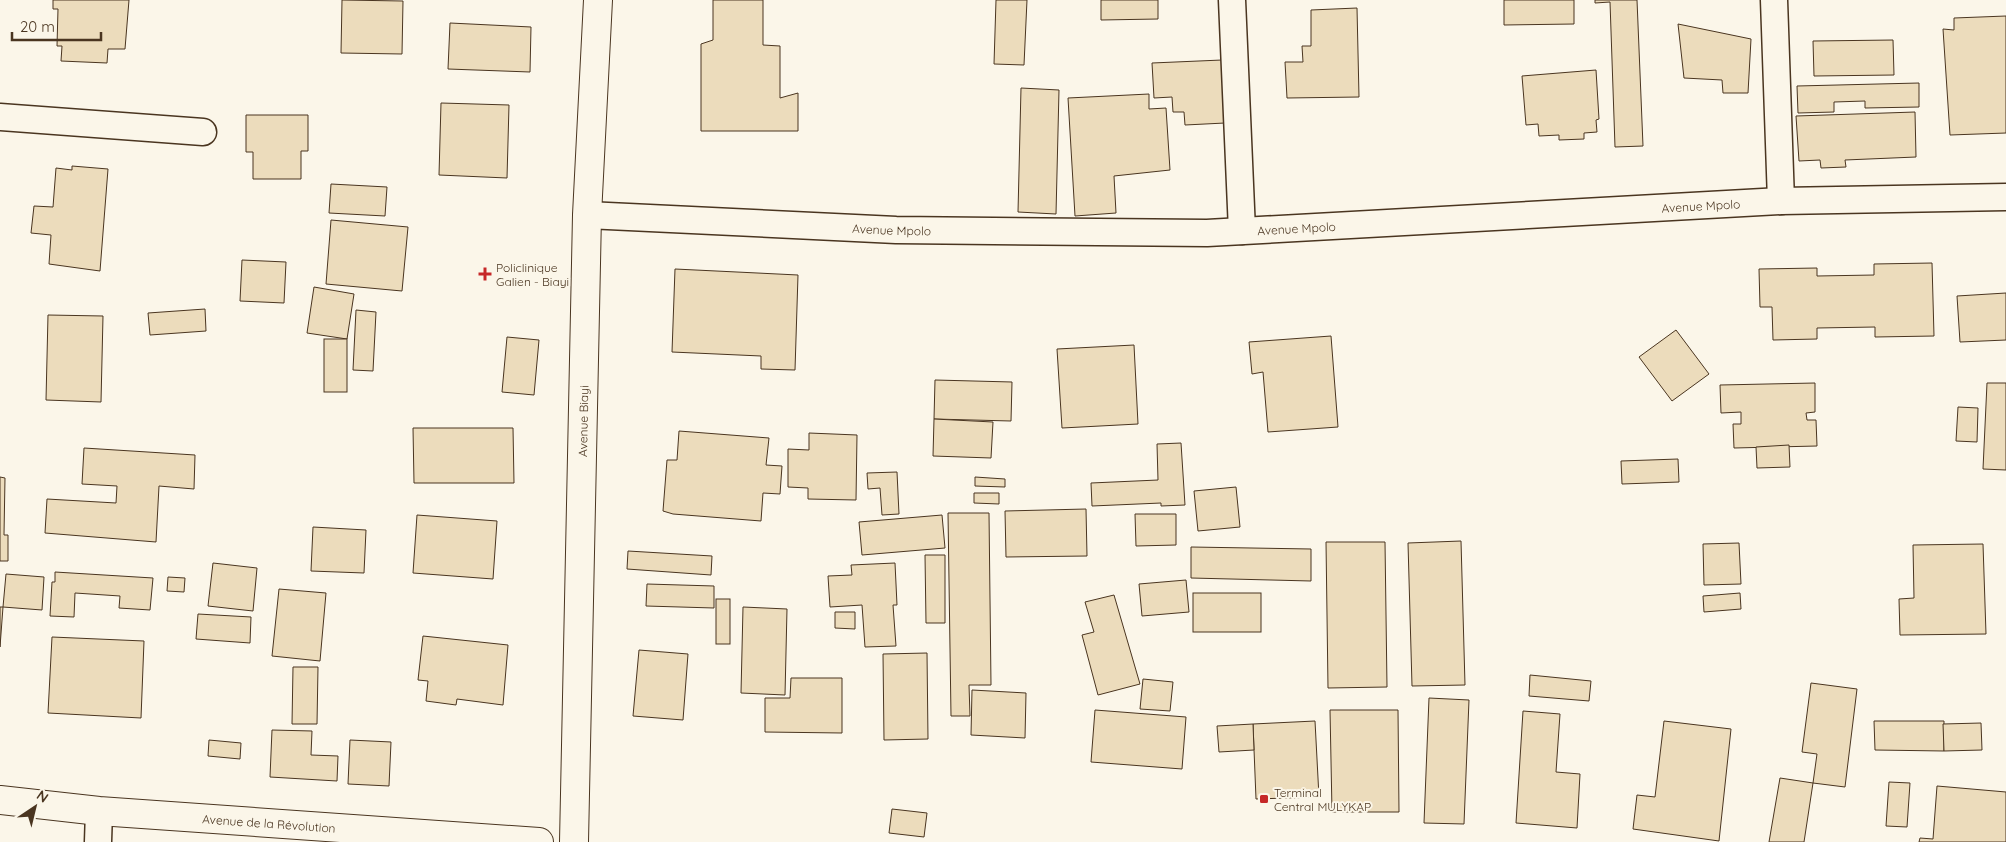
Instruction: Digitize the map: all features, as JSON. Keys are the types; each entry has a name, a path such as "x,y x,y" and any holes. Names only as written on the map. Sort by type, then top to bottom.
{"street":[{"name":"Avenue Biayi","path":"574,842 587,215 598,0"},
{"path":"1232,0 1242,231"},
{"path":"1774,0 1781,201"},
{"path":"0,117 203,132"},
{"name":"Avenue Mpolo","path":"587,215 896,230 1197,233 1781,201 2006,197"},
{"name":"Avenue de la Révolution","path":"0,800 98,811 539,842"},
{"path":"98,811 98,842"}],"building":[{"path":"53,0 129,0 125,49 108,49 107,63 61,61 62,46 57,46 58,9 53,9"},
{"path":"342,0 403,1 402,54 341,53"},
{"path":"713,0 763,0 763,45 780,46 780,98 798,93 798,131 701,131 701,44 713,40"},
{"path":"996,0 1027,0 1024,65 994,64"},
{"path":"1101,0 1158,0 1158,19 1101,20"},
{"path":"1504,0 1574,0 1574,24 1504,25"},
{"path":"1595,0 1637,0 1643,146 1615,147 1610,2 1595,3"},
{"path":"1357,8 1359,97 1287,98 1285,62 1303,62 1302,46 1311,46 1311,10"},
{"path":"2006,16 2006,133 1950,135 1943,29 1954,30 1954,18"},
{"path":"450,23 531,27 530,72 448,69"},
{"path":"1678,24 1751,39 1748,93 1723,93 1722,80 1684,78"},
{"path":"1893,40 1894,75 1814,76 1813,41"},
{"path":"1222,60 1225,123 1185,125 1184,112 1173,112 1172,97 1154,98 1152,63"},
{"path":"1596,70 1599,119 1596,120 1597,132 1584,133 1584,139 1559,140 1559,135 1539,136 1538,124 1526,125 1522,76"},
{"path":"1919,83 1919,107 1865,108 1865,101 1834,102 1834,112 1798,113 1797,86"},
{"path":"1021,88 1059,90 1056,214 1018,212"},
{"path":"1149,94 1149,109 1166,108 1170,170 1114,176 1116,213 1075,216 1068,98"},
{"path":"441,103 509,105 507,178 439,175"},
{"path":"1915,112 1916,157 1845,160 1846,167 1821,168 1820,160 1799,161 1796,116"},
{"path":"246,115 308,115 308,151 301,151 301,179 253,179 253,152 246,152"},
{"path":"72,166 108,169 100,271 49,264 51,235 31,233 34,206 53,207 56,168 72,170"},
{"path":"331,184 387,187 385,216 329,213"},
{"path":"331,220 408,227 402,291 326,284"},
{"path":"242,260 286,262 284,303 240,301"},
{"path":"1932,263 1934,336 1875,337 1875,327 1817,328 1817,339 1773,340 1772,307 1760,307 1759,269 1817,268 1817,276 1874,275 1874,264"},
{"path":"675,269 798,275 795,370 761,369 761,356 672,352"},
{"path":"314,287 354,294 347,339 307,333"},
{"path":"2006,293 2006,340 1960,342 1957,296"},
{"path":"205,309 206,331 150,335 148,313"},
{"path":"356,310 376,312 373,371 353,370"},
{"path":"48,315 103,316 101,402 46,400"},
{"path":"1676,330 1709,374 1672,401 1639,357"},
{"path":"1331,336 1338,427 1268,432 1263,372 1252,374 1249,342"},
{"path":"507,337 539,340 534,395 502,392"},
{"path":"324,339 347,339 347,392 324,392"},
{"path":"1134,345 1138,424 1062,428 1057,349"},
{"path":"935,380 1012,382 1011,421 934,419"},
{"path":"1815,383 1815,412 1806,413 1807,420 1816,420 1817,446 1734,448 1733,424 1741,424 1741,412 1721,413 1720,385"},
{"path":"1987,383 2006,383 2006,470 1983,469"},
{"path":"1958,407 1978,408 1977,442 1956,441"},
{"path":"934,419 993,422 991,458 933,456"},
{"path":"413,428 513,428 514,483 414,483"},
{"path":"679,431 769,438 766,465 782,466 780,494 763,493 761,521 673,514 663,511 667,460 677,460"},
{"path":"809,433 857,435 856,500 808,499 808,488 788,487 788,449 809,450"},
{"path":"1181,443 1185,505 1161,506 1161,503 1092,506 1091,483 1158,480 1157,444"},
{"path":"1789,445 1790,467 1757,468 1756,447"},
{"path":"84,448 195,455 194,489 159,486 156,542 45,533 47,499 116,503 117,486 82,484"},
{"path":"1678,459 1679,482 1622,484 1621,461"},
{"path":"897,472 899,514 882,515 880,488 868,489 867,473"},
{"path":"0,477 5,478 4,535 8,535 8,561 0,561"},
{"path":"975,477 1005,479 1005,487 975,486"},
{"path":"1236,487 1240,527 1198,531 1194,491"},
{"path":"974,493 999,493 999,504 974,503"},
{"path":"1086,509 1087,556 1006,557 1005,511"},
{"path":"948,513 989,513 991,685 969,685 970,716 951,716"},
{"path":"1135,514 1176,514 1176,545 1136,546"},
{"path":"417,515 497,521 493,579 413,573"},
{"path":"942,515 945,548 862,555 859,522"},
{"path":"313,527 366,530 364,573 311,571"},
{"path":"1461,541 1465,685 1412,686 1408,543"},
{"path":"1326,542 1385,542 1387,687 1328,688"},
{"path":"1739,543 1741,584 1704,585 1703,544"},
{"path":"1983,544 1986,634 1900,635 1899,599 1914,598 1913,545"},
{"path":"1191,547 1311,549 1311,581 1191,578"},
{"path":"628,551 712,556 711,575 627,569"},
{"path":"925,555 945,555 945,623 926,623"},
{"path":"213,563 257,568 253,611 208,606"},
{"path":"895,563 897,605 893,605 896,646 865,647 862,605 830,607 828,576 852,575 851,565"},
{"path":"55,572 153,578 150,610 119,608 120,596 75,593 74,617 50,616 52,582 55,582"},
{"path":"6,574 44,577 42,610 3,607"},
{"path":"168,577 185,578 184,592 167,591"},
{"path":"1186,580 1189,612 1142,616 1139,584"},
{"path":"647,584 714,586 714,608 646,606"},
{"path":"279,589 326,593 320,661 272,656"},
{"path":"1193,593 1261,593 1261,632 1193,632"},
{"path":"1740,593 1741,609 1704,612 1703,596"},
{"path":"1114,595 1140,684 1098,695 1082,635 1094,632 1085,602"},
{"path":"716,599 730,599 730,644 716,644"},
{"path":"0,607 3,607 0,647"},
{"path":"743,607 787,609 785,695 741,693"},
{"path":"835,612 855,612 855,629 835,628"},
{"path":"198,614 251,617 250,643 196,639"},
{"path":"423,636 508,645 503,705 457,699 456,705 426,701 428,681 418,680"},
{"path":"52,637 144,641 141,718 48,713"},
{"path":"639,650 688,654 683,720 633,716"},
{"path":"927,653 928,739 884,740 883,654"},
{"path":"293,667 318,667 317,724 292,724"},
{"path":"1530,675 1591,681 1589,701 1529,696"},
{"path":"791,678 842,678 842,733 765,732 765,698 790,698"},
{"path":"1143,679 1173,682 1170,711 1140,709"},
{"path":"1811,683 1857,689 1845,787 1813,783 1817,754 1802,752"},
{"path":"972,690 1026,693 1025,738 971,735"},
{"path":"1429,698 1469,700 1464,824 1424,823"},
{"path":"1095,710 1186,717 1182,769 1091,762"},
{"path":"1330,710 1398,710 1399,812 1332,812"},
{"path":"1523,711 1560,714 1556,772 1580,774 1577,828 1516,823"},
{"path":"1315,721 1319,797 1256,799 1253,724"},
{"path":"1664,721 1731,729 1719,841 1633,829 1637,795 1655,797"},
{"path":"1874,721 1944,721 1944,751 1875,750"},
{"path":"1981,723 1982,750 1944,751 1943,724"},
{"path":"1253,724 1254,750 1219,752 1217,726"},
{"path":"272,730 312,731 311,755 338,756 337,781 270,777"},
{"path":"209,740 241,743 240,759 208,756"},
{"path":"350,740 391,742 389,786 348,784"},
{"path":"1780,778 1813,783 1804,842 1769,842"},
{"path":"1889,782 1910,783 1907,827 1886,826"},
{"path":"1937,786 2006,792 2006,842 1919,842 1920,838 1933,839"},
{"path":"892,809 927,813 924,837 889,833"}],"place":[{"name":"Policlinique Galien - Biayi","path":"485,274"},
{"name":"Terminal Central MULYKAP","path":"1264,799"}]}
